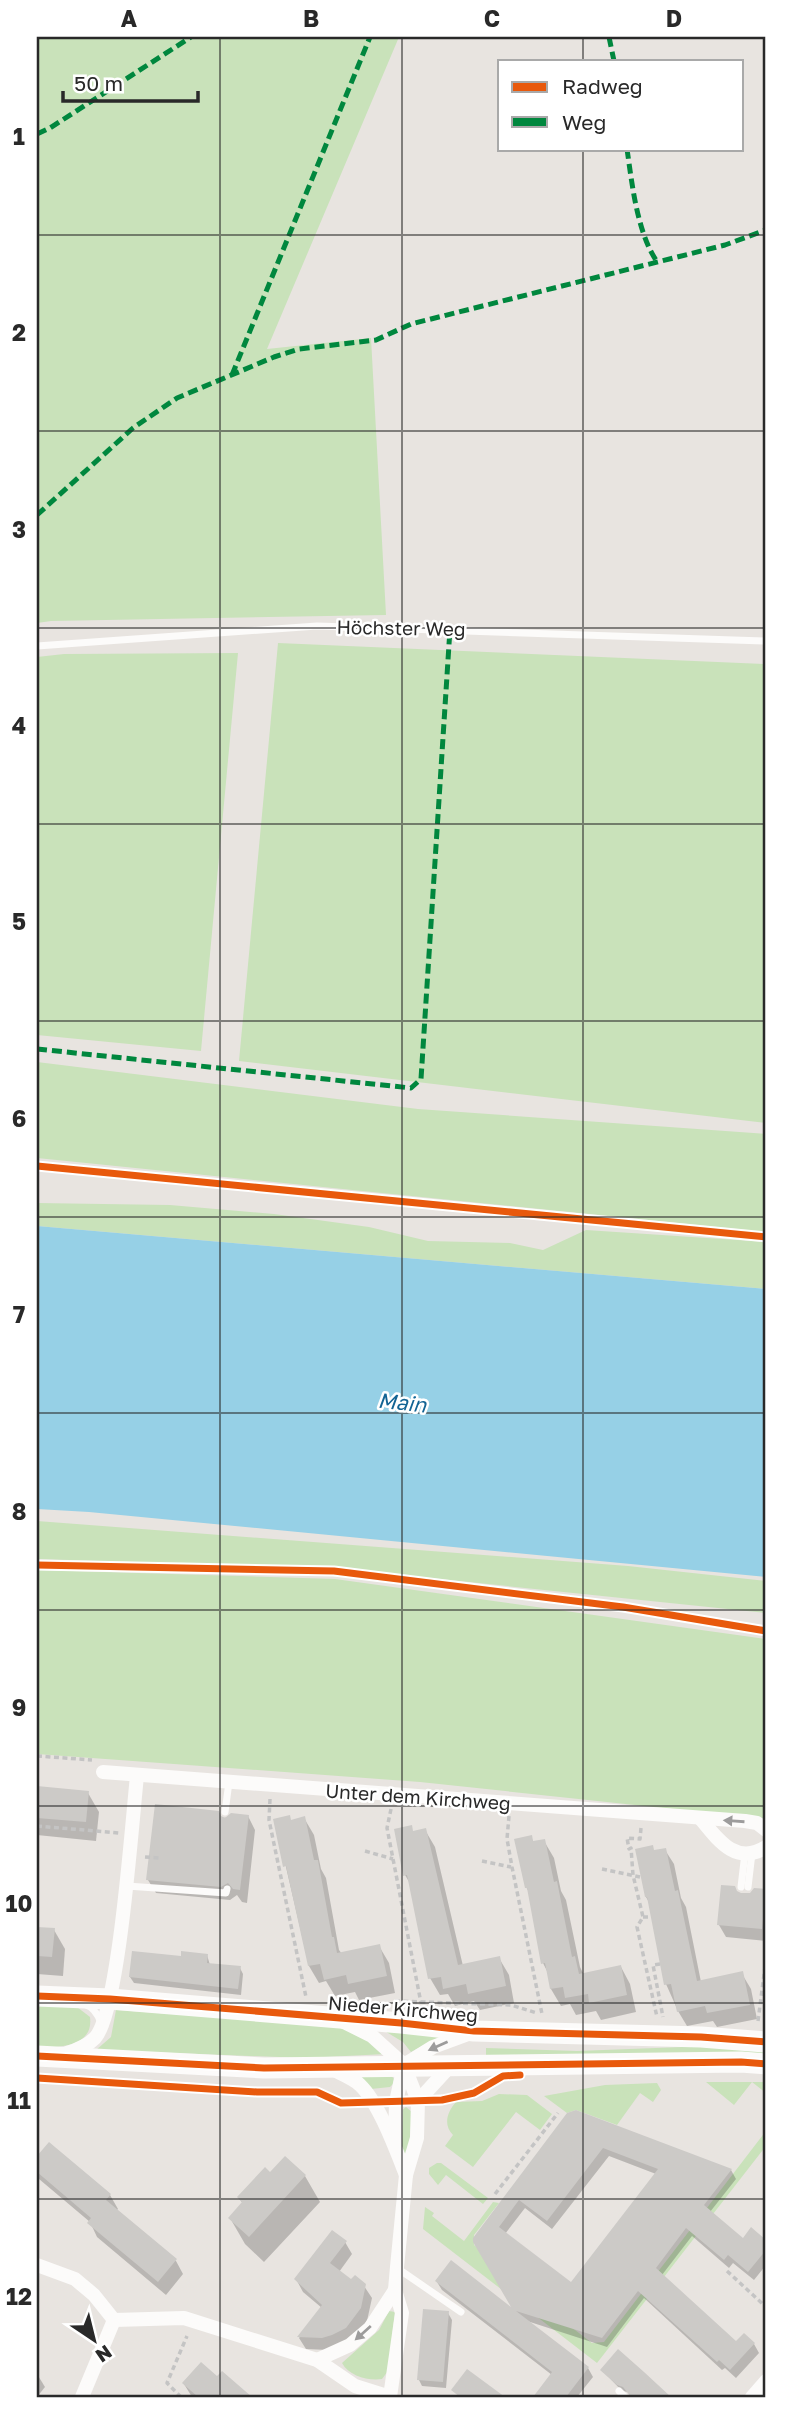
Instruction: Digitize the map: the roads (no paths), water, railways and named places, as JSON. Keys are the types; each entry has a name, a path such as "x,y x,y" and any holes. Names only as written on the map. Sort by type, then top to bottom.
{"main road":[{"name":"Nieder Kirchweg","path":"37,1996 700,2050 766,2064"},
{"name":"Nieder Kirchweg","path":"46,2057 264,2068 452,2064 522,2067 766,2042"}],"street":[{"name":"Unter dem Kirchweg","path":"103,1772 700,1818 757,1823 766,1830"},
{"path":"102,2027 110,2000 126,1886 136,1776"},
{"path":"700,1818 723,1846 755,1850"},
{"path":"114,2320 184,2318 317,2360 355,2386 390,2397 402,2313 395,2290 397,2267 406,2175 417,2138 418,2101 404,2065 372,2036 336,2019"},
{"name":"Nieder Kirchweg","path":"46,2057 80,2049 95,2039 102,2027"},
{"path":"395,2145 396,2102 404,2065 433,2047 474,2031"},
{"path":"418,2101 452,2064"},
{"path":"326,2066 359,2084 395,2145 406,2175"},
{"path":"37,2265 75,2279 94,2295 114,2320"},
{"path":"317,2360 350,2345 370,2328 395,2290"},
{"path":"82,2397 114,2320"},
{"path":"752,2397 766,2381"}],"lane":[{"name":"Höchster Weg","path":"37,646 317,626 766,641"},
{"path":"225,1812 229,1782"},
{"path":"744,1887 755,1850"},
{"path":"126,1886 226,1893 227,1889"},
{"name":"Nieder Kirchweg","path":"68,1998 90,2006 102,2027"},
{"path":"397,2267 461,2312"}],"water":[{"name":"Main","path":"37,1226 766,1289 766,1577 37,1509"}]}
